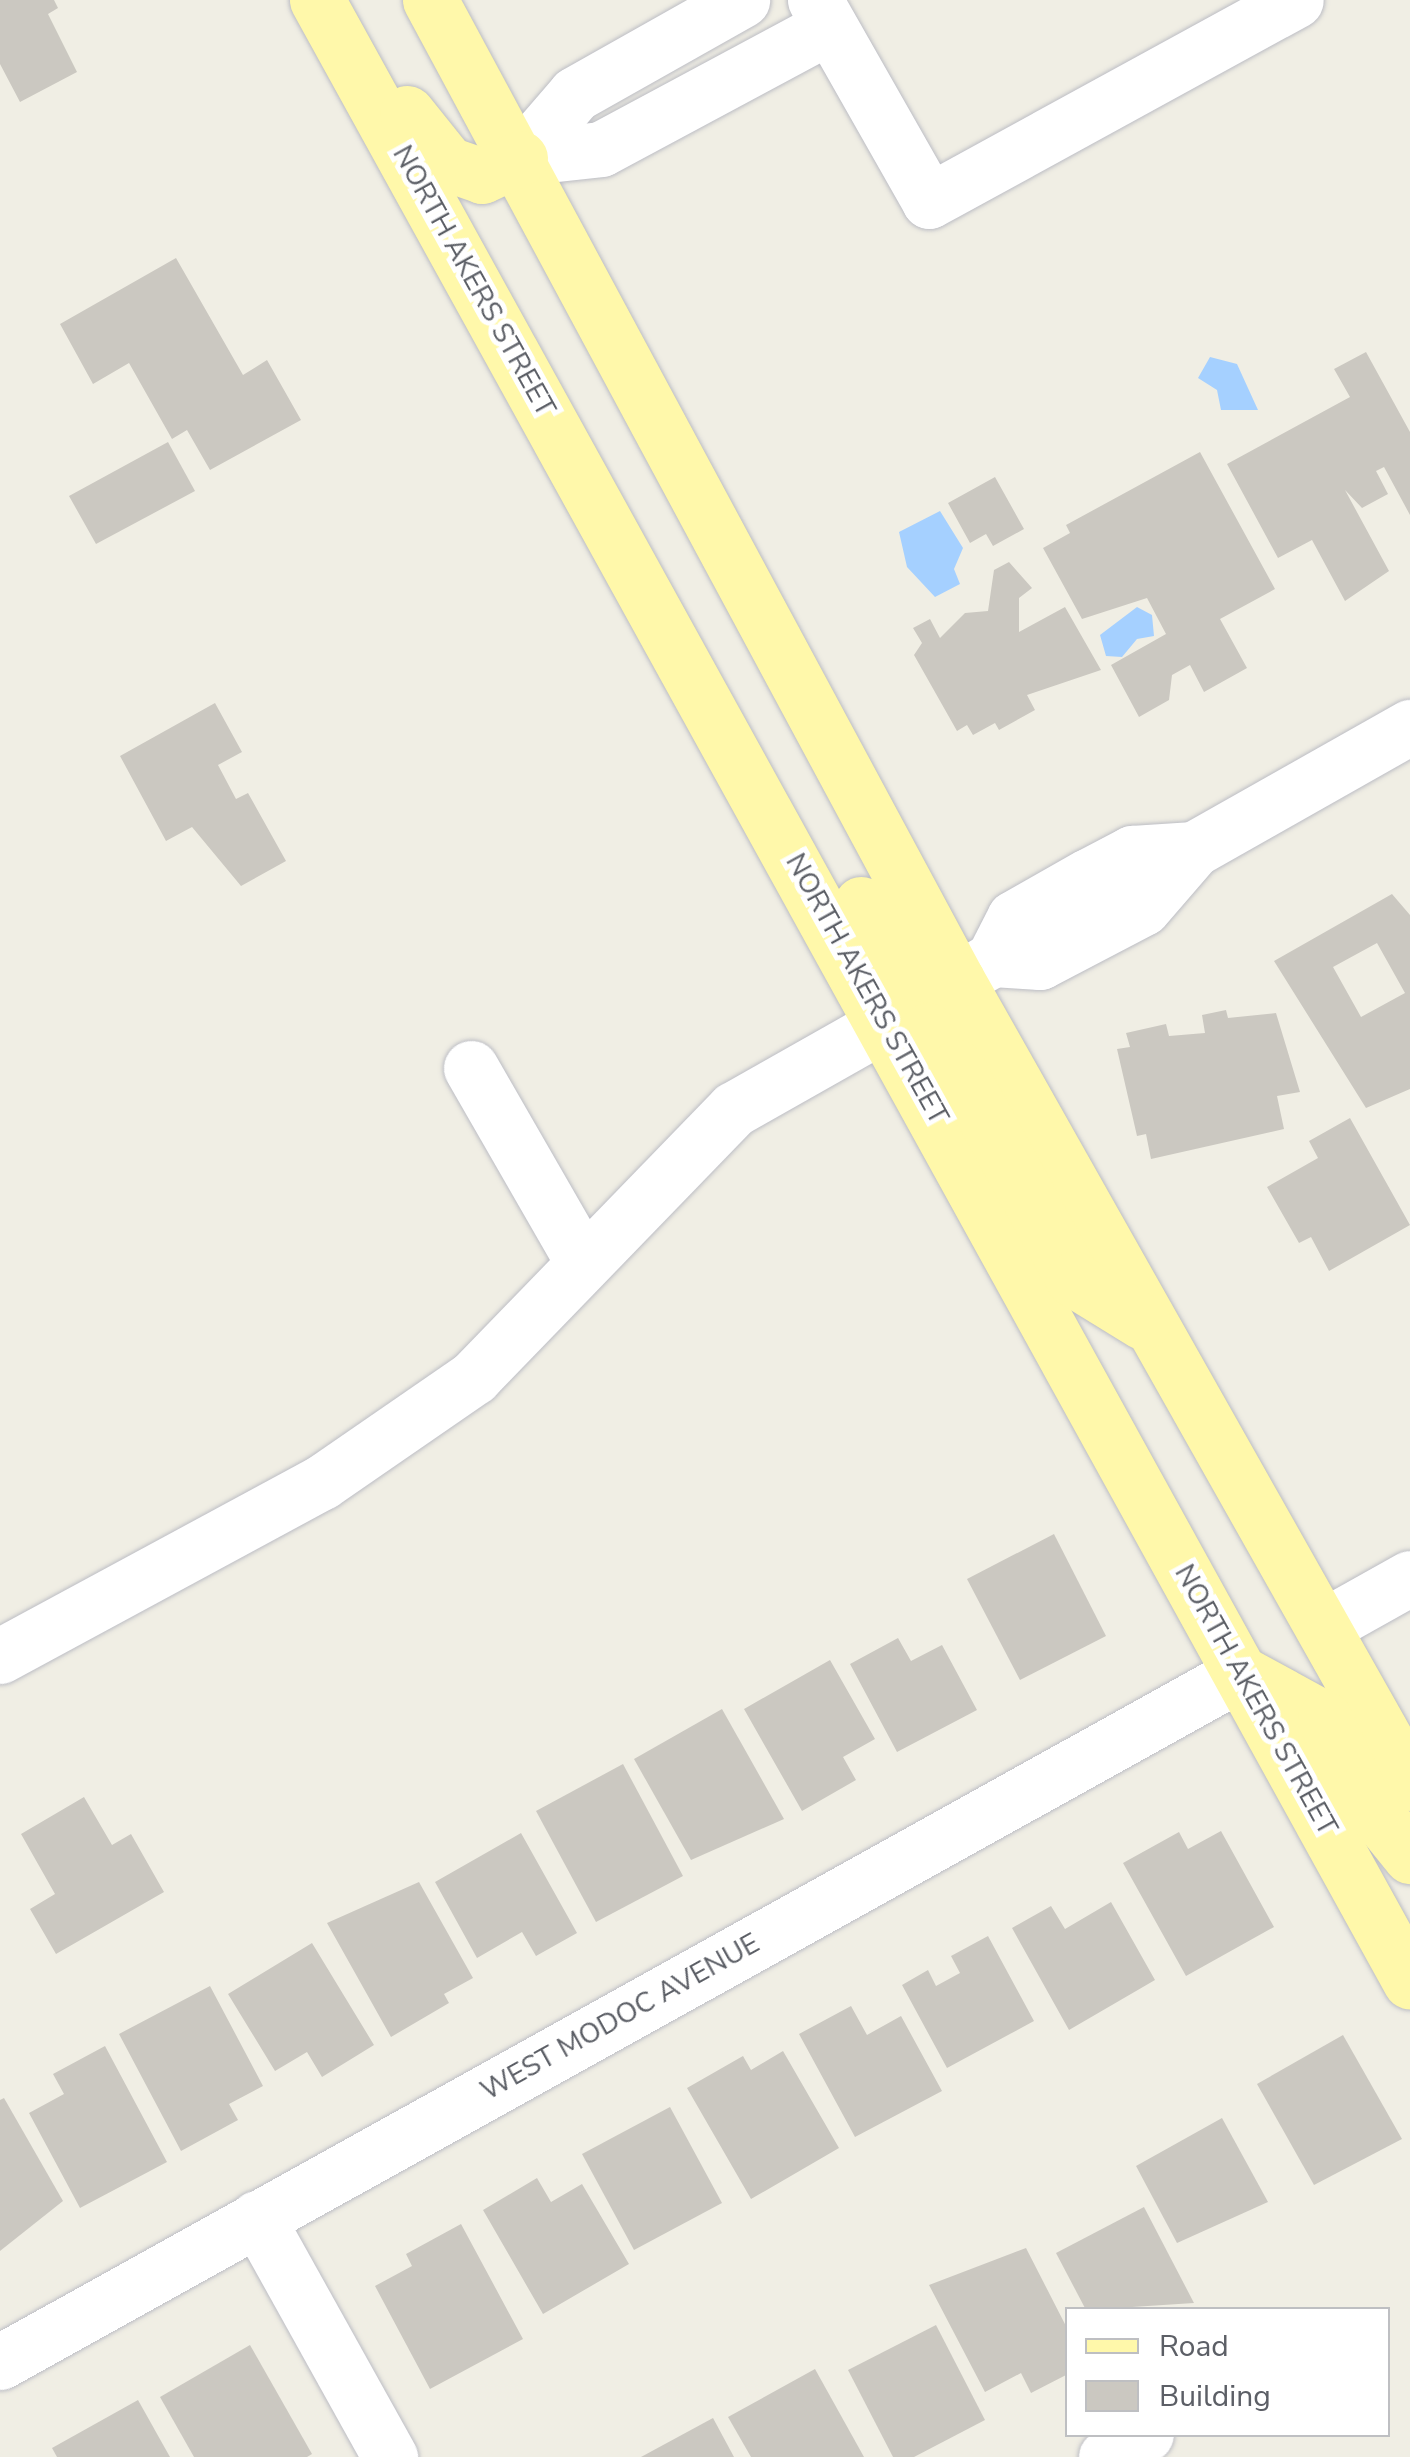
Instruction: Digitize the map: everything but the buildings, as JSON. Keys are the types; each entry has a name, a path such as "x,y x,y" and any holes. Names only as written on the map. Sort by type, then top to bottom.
{"main road":[{"path":"318,0 448,164 482,176 520,158"},
{"name":"NORTH AKERS STREET","path":"318,0 886,1023 1410,1982"},
{"path":"430,0 975,970 1146,1323 1324,1626 1410,1783"},
{"path":"740,759 786,769 902,970 914,982 975,970"},
{"path":"886,1023 928,1030 957,1067 1073,1279 1146,1323"},
{"path":"1241,1673 1326,1719 1360,1794 1410,1856"},
{"path":"1357,1886 1410,1936"}],"street":[{"path":"520,158 575,94 742,0"},
{"path":"520,158 601,149 693,100 822,13 929,201 1296,0"},
{"path":"661,46 693,100"},
{"path":"975,970 1040,962 1101,900 1162,893 1194,849 1410,727"},
{"path":"0,1656 322,1482 474,1377 582,1261 734,1110 886,1023"},
{"path":"471,1068 582,1261"},
{"path":"1324,1626 1410,1578"},
{"name":"WEST MODOC AVENUE","path":"0,2362 1241,1673"},
{"path":"257,2218 390,2457"},
{"path":"1106,2457 1141,2437"}],"water":[{"path":"1210,357 1237,364 1258,410 1221,410 1217,390 1198,378"},
{"path":"940,511 963,548 954,569 960,584 935,597 907,567 899,532"},
{"path":"1137,607 1152,615 1154,636 1137,639 1122,657 1106,656 1100,635"}]}
